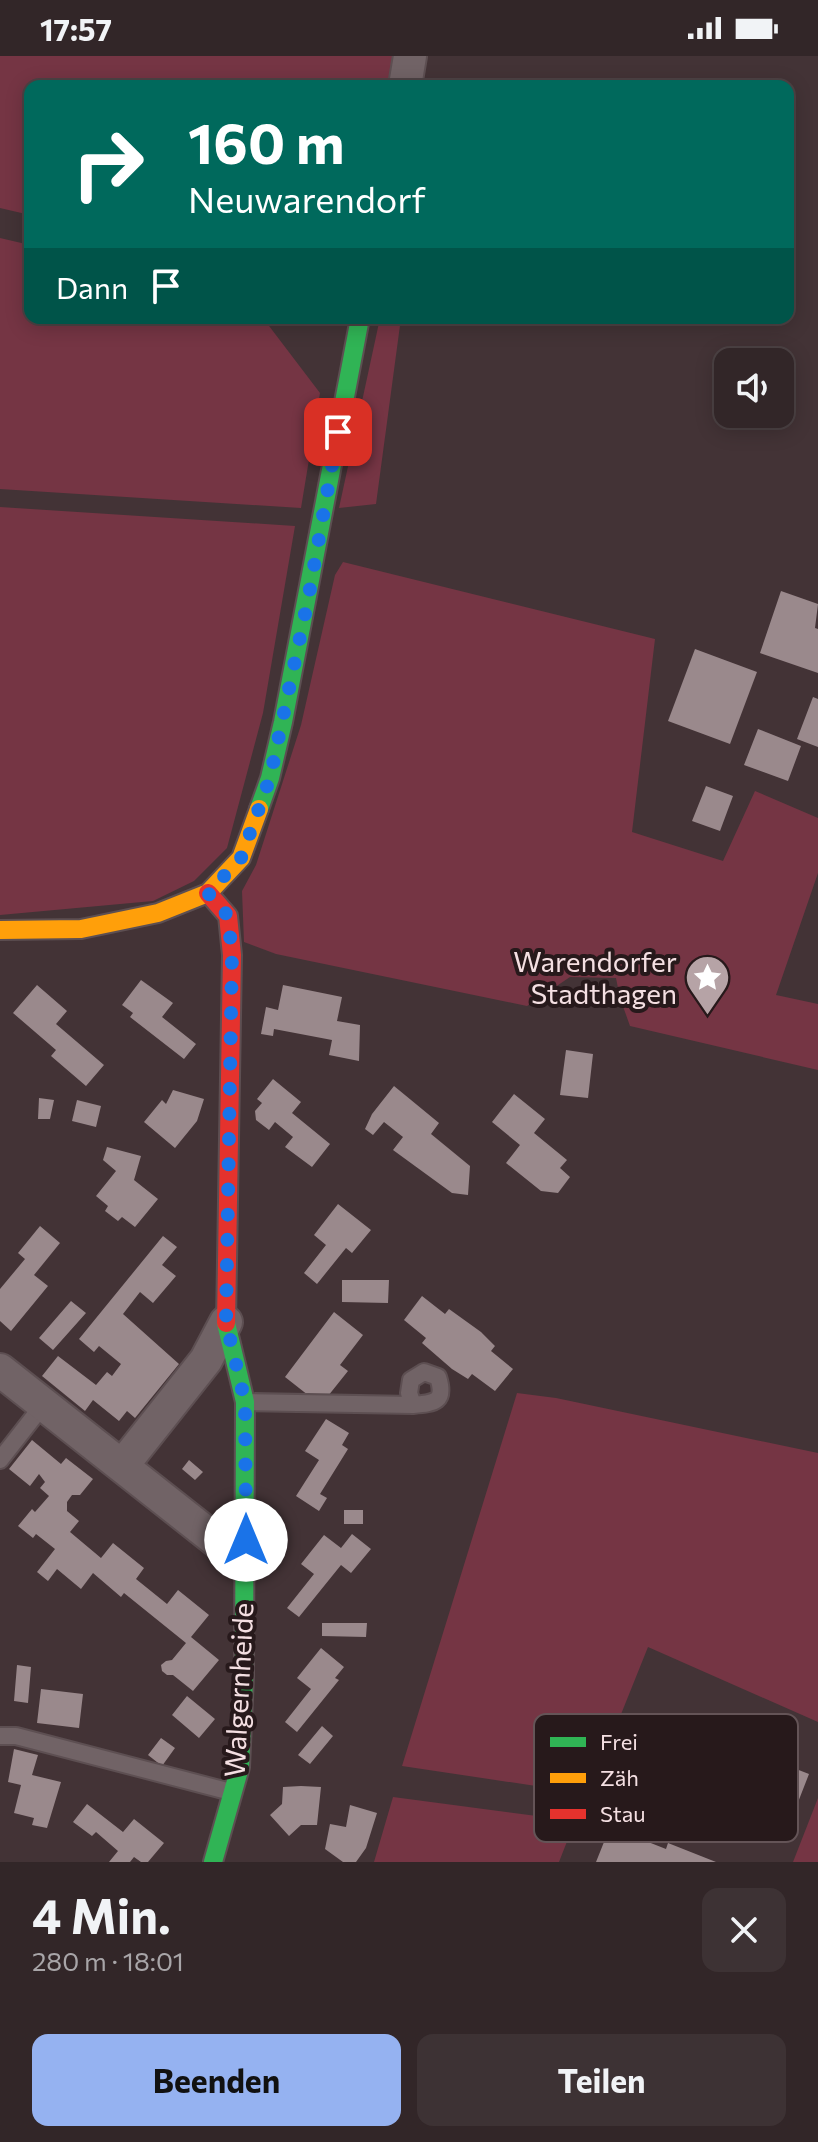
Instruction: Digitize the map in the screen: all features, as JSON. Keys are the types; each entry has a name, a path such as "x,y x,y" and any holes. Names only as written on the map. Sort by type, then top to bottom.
{"street":[{"path":"406,80 410,56"},
{"path":"0,930 81,929 158,913 208,893 241,858 270,778 308,600 359,324"},
{"name":"Walgernheide","path":"208,893 228,916 232,955 226,1322 245,1402 246,1564 240,1767 213,1862"},
{"name":"Walgernheide","path":"122,1466 206,1360 226,1322"},
{"name":"Walgernheide","path":"0,1370 246,1564"}],"lane":[{"path":"245,1402 413,1405"},
{"path":"0,1460 43,1405"},
{"path":"0,1736 16,1736 233,1793"}],"shaded area":[{"path":"0,56 397,56 392,80 24,80 24,214 0,208"},
{"path":"0,238 24,244 24,324 268,324 320,393 301,508 0,489"},
{"path":"379,324 400,324 376,504 339,508"},
{"path":"0,507 295,526 263,713 227,848 194,881 153,901 0,915"},
{"path":"343,562 655,639 632,832 723,861 755,791 818,818 818,873 776,995 818,1004 818,1070 630,1026 616,978 570,977 527,1006 276,954 244,942 242,891 256,865 301,725 335,575"},
{"path":"517,1393 556,1398 818,1453 818,1722 648,1647 621,1714 534,1714 534,1786 402,1766"},
{"path":"393,1797 534,1816 534,1842 567,1842 559,1862 374,1862"},
{"path":"818,1798 818,1862 793,1862"}],"building":[{"path":"781,591 818,604 815,628 818,629 818,673 760,653"},
{"path":"695,649 757,672 730,744 668,721"},
{"path":"813,697 818,699 818,747 797,739"},
{"path":"758,729 801,746 788,781 744,765"},
{"path":"706,786 733,796 720,831 692,821"},
{"path":"141,980 173,1003 162,1017 196,1044 184,1059 130,1017 133,1013 122,1005"},
{"path":"37,985 67,1011 56,1024 104,1065 86,1086 51,1056 56,1050 13,1013"},
{"path":"283,985 342,997 337,1021 360,1025 359,1061 329,1055 332,1040 274,1029 273,1036 261,1034 266,1007 278,1010"},
{"path":"566,1050 593,1054 588,1098 560,1095"},
{"path":"273,1079 301,1102 292,1113 330,1144 312,1167 285,1147 293,1137 275,1122 269,1130 256,1120 255,1111 262,1103 257,1099"},
{"path":"394,1086 439,1123 431,1134 470,1166 468,1195 452,1193 393,1150 403,1137 384,1122 373,1135 365,1129 372,1114"},
{"path":"173,1090 204,1099 197,1121 175,1148 144,1122 162,1100 166,1104"},
{"path":"514,1094 545,1119 534,1133 567,1160 560,1168 570,1177 558,1193 541,1191 506,1163 520,1145 492,1122"},
{"path":"39,1098 54,1100 50,1119 38,1119"},
{"path":"77,1100 101,1106 96,1127 72,1121"},
{"path":"107,1147 141,1156 134,1180 158,1199 135,1227 122,1217 118,1221 105,1211 108,1206 96,1196 116,1171 103,1160"},
{"path":"338,1204 371,1230 352,1253 346,1248 317,1284 304,1273 326,1245 314,1235"},
{"path":"40,1226 60,1243 34,1275 48,1286 11,1331 0,1321 0,1289 25,1259 18,1253"},
{"path":"163,1236 177,1247 162,1265 176,1276 153,1303 140,1292 123,1314 179,1364 135,1418 127,1411 119,1421 93,1400 85,1411 42,1376 58,1356 96,1385 107,1372 112,1376 121,1364 99,1346 94,1352 79,1339"},
{"path":"342,1280 389,1280 388,1303 342,1302"},
{"path":"422,1296 445,1314 449,1309 481,1332 495,1346 491,1351 513,1369 495,1391 472,1374 468,1379 452,1369 422,1343 426,1338 404,1320"},
{"path":"71,1301 86,1313 53,1350 39,1338"},
{"path":"334,1312 363,1335 340,1365 348,1371 328,1396 313,1399 285,1377"},
{"path":"326,1419 349,1433 342,1445 348,1449 320,1494 327,1498 319,1511 296,1496 319,1460 305,1451"},
{"path":"32,1440 61,1464 66,1458 93,1479 80,1495 72,1495 67,1502 67,1511 79,1521 70,1532 101,1558 113,1543 144,1568 136,1579 167,1604 178,1590 209,1615 191,1637 219,1660 193,1691 173,1675 162,1671 161,1665 172,1660 186,1643 124,1593 121,1597 93,1573 81,1589 57,1569 48,1581 37,1572 55,1549 36,1534 33,1538 18,1526 32,1509 35,1512 49,1496 40,1488 45,1482 39,1474 30,1486 9,1469"},
{"path":"189,1460 203,1472 195,1480 182,1469"},
{"path":"344,1510 363,1510 363,1524 344,1524"},
{"path":"352,1534 371,1549 351,1573 341,1565 299,1617 287,1608 314,1574 301,1564 324,1535 341,1548"},
{"path":"322,1623 367,1623 366,1637 322,1636"},
{"path":"321,1648 344,1667 335,1678 339,1680 297,1732 285,1722 311,1689 297,1678"},
{"path":"17,1665 31,1667 28,1703 14,1701"},
{"path":"41,1689 83,1694 79,1728 37,1723"},
{"path":"187,1696 215,1719 199,1738 172,1715"},
{"path":"322,1726 333,1736 310,1764 298,1755"},
{"path":"161,1738 175,1748 162,1766 148,1755"},
{"path":"14,1749 38,1755 32,1775 61,1782 47,1828 32,1825 34,1818 14,1813 21,1785 8,1782"},
{"path":"798,1770 809,1774 798,1802"},
{"path":"283,1787 321,1787 317,1825 301,1825 289,1836 270,1815 282,1804"},
{"path":"87,1804 123,1832 134,1819 164,1843 148,1862 134,1857 130,1862 109,1862 118,1851 96,1832 92,1836 73,1822"},
{"path":"350,1805 377,1813 366,1848 356,1862 343,1862 325,1849 330,1824 346,1827"},
{"path":"604,1842 648,1842 666,1849 668,1843 716,1862 596,1862"}],"traffic: fast":[{"path":"259,809 283,722 359,324"},
{"path":"213,1862 240,1767 244,1676 245,1402 226,1323"}],"traffic: slow":[{"path":"0,930 81,929 158,913 208,893 241,858 259,809"}],"traffic: jam":[{"path":"208,893 228,916 232,955 226,1323"}],"place":[{"name":"Warendorfer Stadthagen","path":"708,1017"}],"route":[{"path":"246,1540 245,1402 226,1322 232,955 228,916 208,893 241,858 270,778 308,600 338,432"}]}
